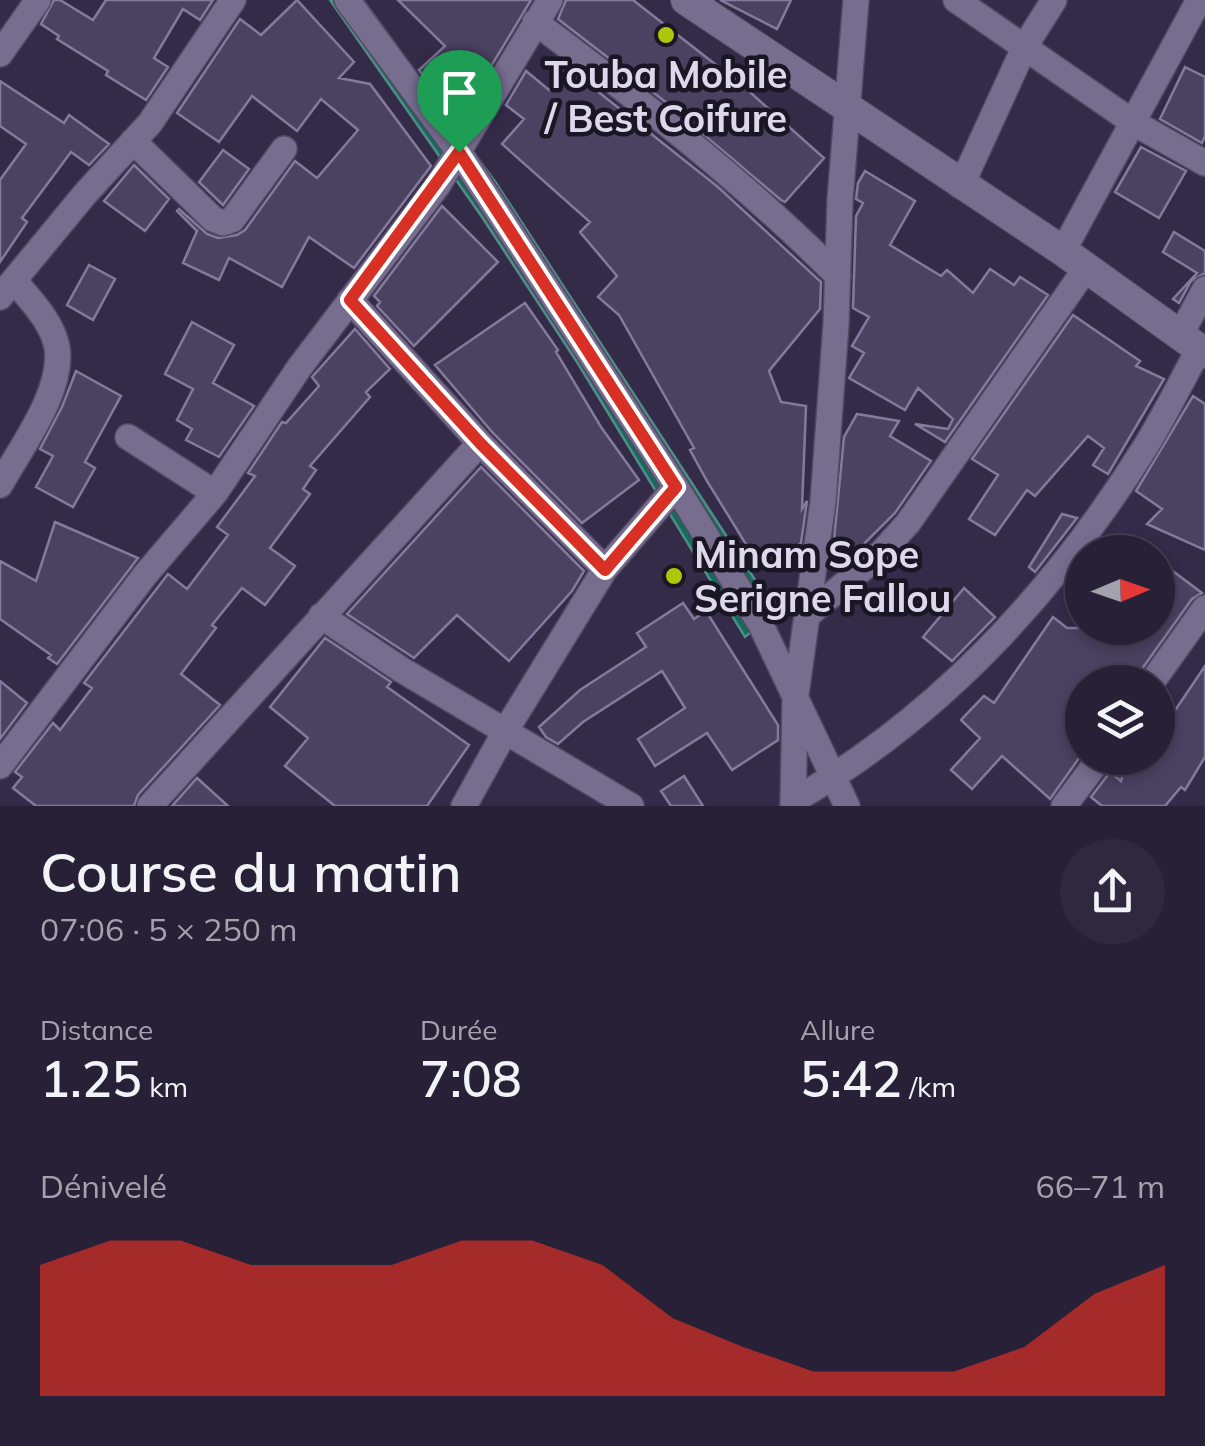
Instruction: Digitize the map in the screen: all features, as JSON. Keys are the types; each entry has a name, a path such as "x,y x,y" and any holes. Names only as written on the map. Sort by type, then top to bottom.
{"street":[{"path":"0,54 38,0"},
{"path":"0,485 50,395 58,369 56,344 45,319 7,288 150,123 233,0"},
{"path":"347,0 459,152 676,487 761,625 841,793 867,806"},
{"path":"0,766 145,575 215,493 300,368 459,152 550,0"},
{"path":"686,0 1075,259 1195,345"},
{"path":"856,0 823,502 795,701 793,803 841,793 1000,637 1052,580 1144,447 1195,345 1205,289"},
{"path":"956,0 1134,123 1205,163"},
{"path":"962,186 1026,46 1054,0"},
{"path":"810,614 881,553 908,523 1075,259 1134,123 1199,0"},
{"path":"535,22 687,138 790,228 838,276"},
{"path":"133,141 214,219 223,223 232,220 284,149"},
{"path":"350,300 480,443 605,570"},
{"path":"128,436 215,493"},
{"path":"150,806 480,443"},
{"path":"464,806 605,570 676,487"},
{"path":"1164,665 1205,608"},
{"path":"321,616 622,804"},
{"path":"1064,806 1087,775"}],"shaded area":[{"path":"330,0 363,0 496,183 776,612 745,637 577,362 482,217"}],"building":[{"path":"54,0 93,20 106,0 213,0 200,20 183,9 154,58 168,67 146,100 106,75 108,71 57,39 59,36 41,24"},
{"path":"297,0 354,62 339,78 370,84 431,166 354,268 309,237 282,287 229,258 219,280 183,263 197,231 177,211 207,234 218,238 237,235 245,230 295,161 317,178 358,130 321,99 297,131 252,96 219,142 177,113 240,19 261,35"},
{"path":"398,0 531,0 472,98 448,80 436,91 426,80 419,70 445,46"},
{"path":"566,0 633,0 743,86 824,158 785,202 781,200 663,100 558,19"},
{"path":"720,0 791,0 777,29"},
{"path":"567,67 718,187 821,282 820,309 769,371 781,402 806,406 802,509 807,501 801,543 760,567 707,481 690,450 694,448 619,315 598,297 617,276 580,232 590,222 502,144 524,119 506,105 526,71 549,90"},
{"path":"1185,67 1205,77 1202,143 1160,119"},
{"path":"0,81 64,123 69,115 109,144 89,165 71,152 22,218 27,222 0,262 0,180 26,144 0,126"},
{"path":"1141,147 1186,171 1159,218 1115,192"},
{"path":"223,150 249,169 223,205 199,182"},
{"path":"134,165 169,199 145,231 104,201"},
{"path":"865,171 915,201 890,245 941,276 947,270 973,293 990,269 1014,285 1020,277 1048,295 945,442 915,424 948,429 953,419 918,388 905,410 849,378 864,353 852,346 869,317 853,308 856,216 863,203 856,199"},
{"path":"442,206 498,262 414,346 377,306 380,302 374,296"},
{"path":"1174,232 1205,251 1205,273 1191,281 1179,303 1173,299 1197,273 1163,252"},
{"path":"89,265 115,279 93,320 67,305"},
{"path":"525,303 558,350 601,427 639,480 582,523 492,432 435,365"},
{"path":"1073,315 1140,361 1136,366 1164,379 1108,474 1093,465 1104,448 1088,436 1035,496 1027,490 995,535 969,519 998,475 972,459"},
{"path":"192,322 234,345 213,383 254,406 219,457 186,440 192,429 177,420 193,389 165,374"},
{"path":"355,329 390,369 366,392 370,397 310,466 316,470 303,489 310,494 270,548 295,566 265,605 242,588 212,625 216,628 181,674 220,705 138,795 134,806 36,806 13,788 22,777 15,772 53,723 60,730 92,688 84,683 168,574 187,589 228,535 217,527 255,476 248,473 282,422 286,423 319,386 312,377"},
{"path":"76,371 121,396 85,462 95,468 73,507 36,487 53,456 40,449"},
{"path":"1193,396 1205,404 1205,550 1147,524 1162,509 1136,491"},
{"path":"857,414 899,421 890,436 931,461 895,513 849,559 833,550 844,437"},
{"path":"481,467 584,571 572,591 509,661 457,615 414,658 347,614"},
{"path":"1062,514 1077,518 1035,572 1029,567"},
{"path":"55,522 138,558 57,664 48,658 51,655 0,619 0,561 36,581"},
{"path":"1175,573 1202,593 1192,599 1175,623"},
{"path":"964,588 995,617 952,661 923,637"},
{"path":"683,603 694,619 706,611 778,725 778,740 732,770 707,733 655,766 638,739 685,708 662,671 583,722 558,744 546,737 539,727 580,690 646,647 637,633"},
{"path":"1053,617 1065,626 1065,645 1159,645 1145,665 1065,665 1067,775 1050,799 1002,756 972,789 951,770 980,738 961,720 984,696 994,703"},
{"path":"325,638 391,682 387,687 469,745 427,806 335,806 285,766 308,738 270,707"},
{"path":"1205,666 1205,757 1185,790 1181,787 1165,806 1102,806 1091,797 1108,775 1121,781 1123,775 1175,775 1175,711"},
{"path":"0,681 27,703 0,739"},
{"path":"684,776 703,806 671,806 661,791"},
{"path":"197,778 228,806 172,806"}],"place":[{"name":"Touba Mobile / Best Coifure","path":"666,35"},
{"name":"Minam Sope Serigne Fallou","path":"674,576"}],"route":[{"path":"459,152 676,487 605,570 480,443 350,300 459,152"}]}
